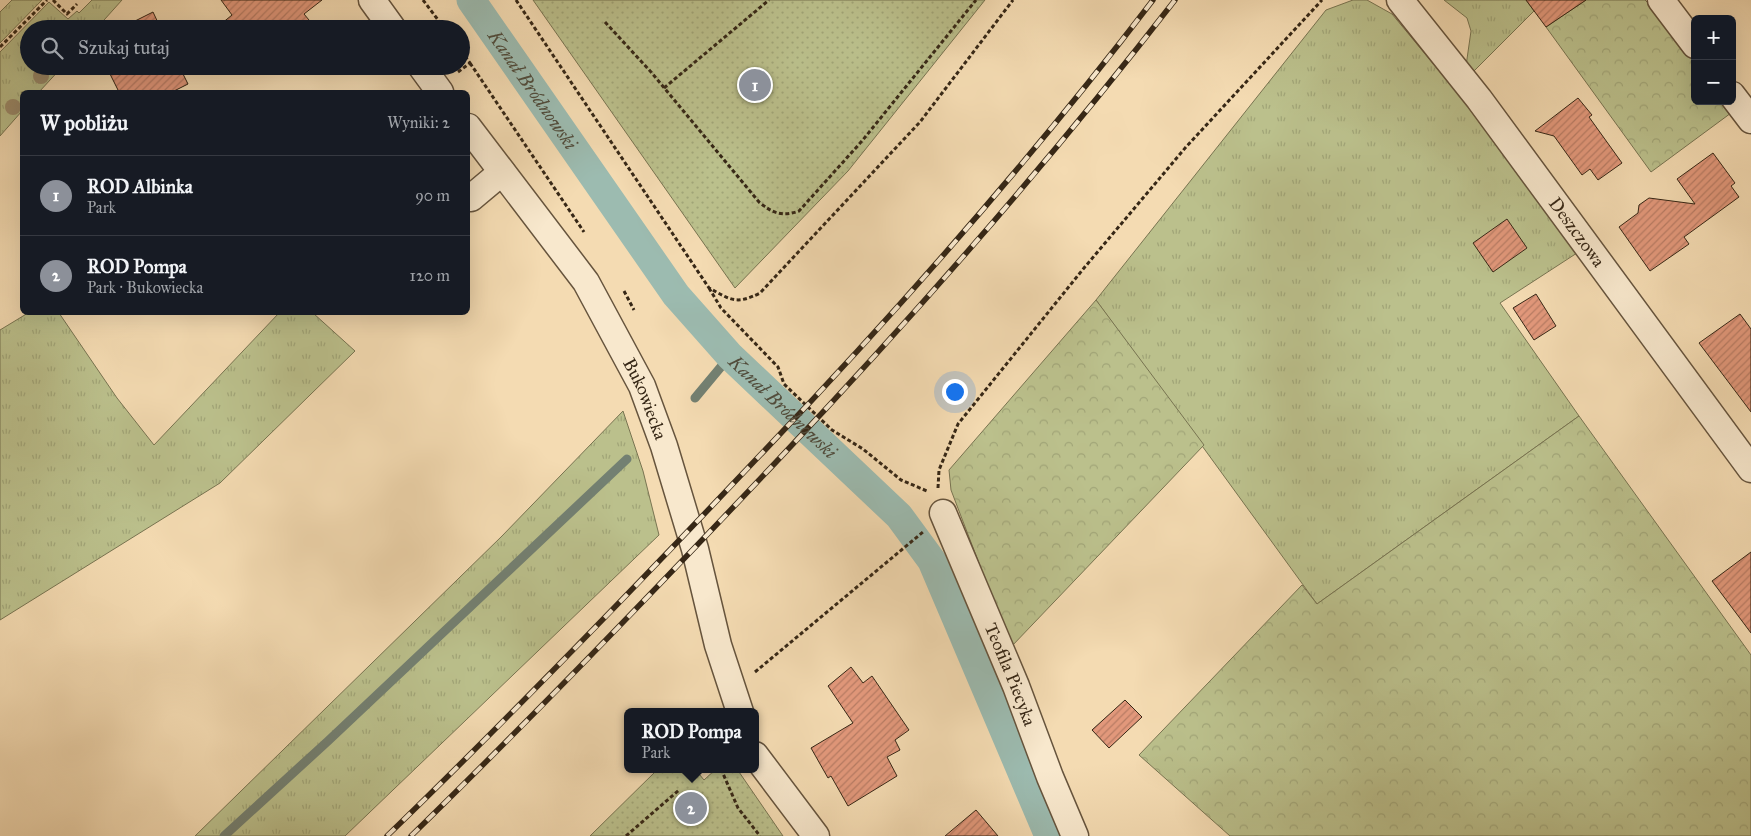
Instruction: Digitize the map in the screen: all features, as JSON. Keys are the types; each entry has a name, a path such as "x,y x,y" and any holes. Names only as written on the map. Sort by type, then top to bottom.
{"street":[{"path":"372,0 386,20"},
{"name":"Deszczowa","path":"1400,0 1479,99 1751,469"},
{"path":"1661,0 1691,40"},
{"path":"428,75 439,90"},
{"path":"1736,100 1751,120"},
{"name":"Bukowiecka","path":"470,130 586,282 611,325 652,409 695,549 718,645 736,701"},
{"path":"471,198 502,172"},
{"name":"Teofila Piecyka","path":"940,503 1016,686 1050,777 1075,836"},
{"path":"759,760 816,836"}],"path":[{"path":"27,20 47,0"},
{"path":"53,0 67,14 77,4"},
{"path":"423,0 438,20"},
{"path":"516,0 710,288 721,308 778,367 784,384 832,430 863,449 901,480 923,490 940,503"},
{"path":"664,88 770,0"},
{"path":"605,22 664,88 759,202 771,212 788,215 799,211 862,141 976,0"},
{"path":"710,288 730,300 744,301 760,294 920,122 943,95 1014,0"},
{"path":"940,503 939,470 958,424 1084,268 1186,147 1322,0"},
{"path":"0,47 20,27"},
{"path":"736,701 899,553"},
{"path":"723,773 738,808 760,836"},
{"path":"626,836 679,790"}],"green space":[{"path":"12,0 42,0 22,20 20,20 20,23 0,43 0,12"},
{"path":"92,0 122,0 104,20 31,20 49,2 68,19 77,11 79,13"},
{"path":"533,0 985,0 848,171 735,288"},
{"path":"1353,0 1367,0 1392,14 1503,148 1577,253 1500,303 1579,416 1317,604 1096,300 1326,10"},
{"path":"1444,0 1526,0 1534,11 1472,73 1466,66 1471,31 1467,18"},
{"path":"1586,0 1645,0 1661,16 1691,57 1691,105 1725,105 1731,113 1651,172 1546,27"},
{"path":"20,32 20,75 55,75 41,90 20,90 20,113 0,136 0,52"},
{"path":"1096,300 1204,445 1011,647 951,490 949,470"},
{"path":"25,315 60,315 117,398 154,445 277,315 315,315 355,351 220,483 0,620 0,330"},
{"path":"623,411 643,471 659,535 345,836 195,836 502,536"},
{"path":"1579,416 1751,655 1751,836 1230,836 1139,755 1302,585 1317,604"},
{"path":"654,773 698,773 704,780 712,773 740,773 783,836 590,836"}],"building":[{"path":"221,0 322,0 304,14 309,20 226,20 232,15"},
{"path":"1526,0 1586,0 1546,27"},
{"path":"153,12 157,20 137,20"},
{"path":"110,75 184,75 188,84 176,90 118,90"},
{"path":"1578,98 1592,115 1589,117 1622,163 1598,180 1590,169 1582,175 1554,136 1535,131"},
{"path":"1713,153 1735,183 1731,186 1739,197 1684,237 1689,244 1650,271 1619,227 1638,213 1639,205 1649,198 1695,204 1677,179"},
{"path":"1507,219 1527,248 1493,272 1473,243"},
{"path":"1536,294 1556,326 1534,340 1513,308"},
{"path":"1740,314 1751,329 1751,412 1699,343"},
{"path":"1751,552 1751,633 1712,581"},
{"path":"851,667 863,683 872,676 909,730 895,740 900,750 887,757 897,776 848,806 831,776 828,778 811,748 853,723 828,686"},
{"path":"1125,700 1142,717 1109,748 1092,730"},
{"path":"976,810 998,836 945,836"}],"waterway":[{"name":"Kanał Bródnowski","path":"471,0 676,295 730,356 899,516 932,561 1049,836"},
{"path":"695,398 730,356"},
{"path":"224,836 328,741 627,459"}],"railway":[{"path":"387,836 484,741 626,596 817,395 917,285 1014,173 1153,0"},
{"path":"411,836 504,744 641,603 881,349 1031,178 1175,0"}],"place":[{"name":"ROD Albinka","path":"755,85"},
{"name":"ROD Pompa","path":"691,808"}]}
